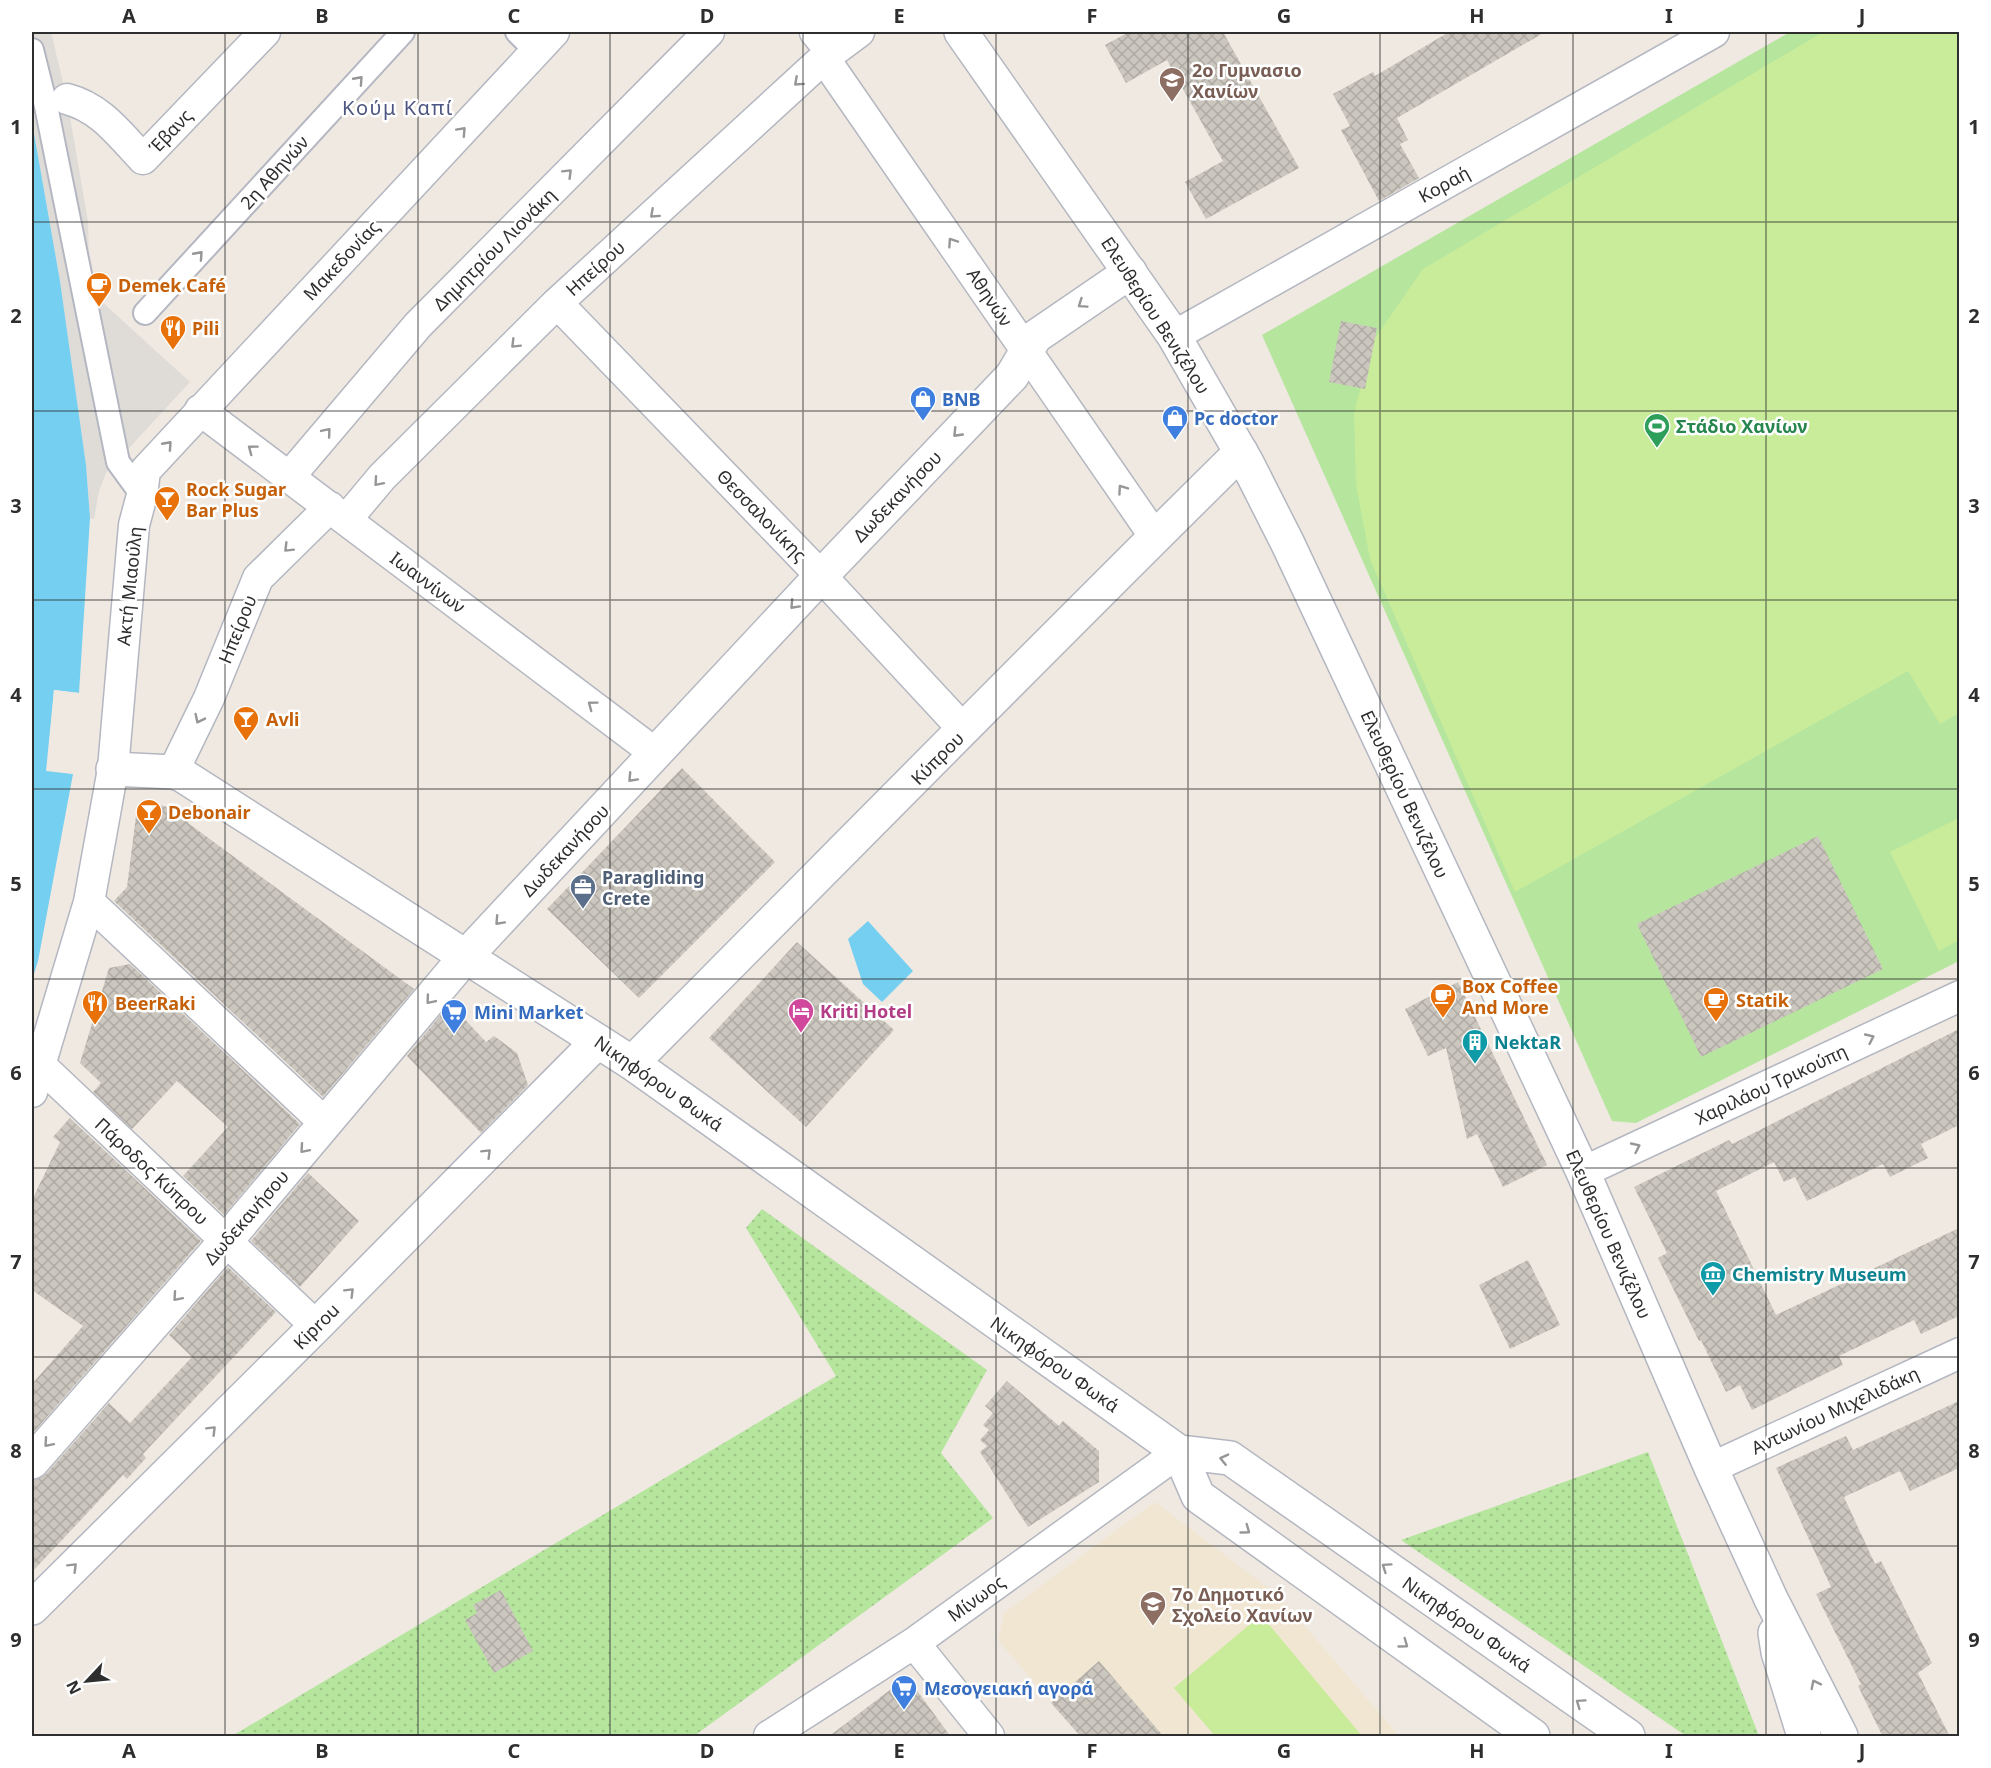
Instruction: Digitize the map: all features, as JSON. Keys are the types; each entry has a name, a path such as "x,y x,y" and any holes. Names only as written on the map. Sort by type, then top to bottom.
{"street":[{"name":"Έβανς","path":"67,99 86,104 105,119 143,159 265,32"},
{"name":"2η Αθηνών","path":"145,313 403,32"},
{"name":"Δημητρίου Λιονάκη","path":"289,477 418,325 709,32"},
{"name":"Ηπείρου","path":"173,772 209,698 258,578 382,477 557,303 823,47 859,32"},
{"name":"Κοραή","path":"1174,336 1714,32"},
{"name":"Ελευθερίου Βενιζέλου","path":"964,33 1174,336 1241,452 1288,544 1583,1172 1711,1468 1771,1599 1841,1737"},
{"name":"Μακεδονίας","path":"142,495 145,471 536,38"},
{"name":"Αθηνών","path":"823,47 1155,537"},
{"path":"32,50 46,106 118,462 142,495"},
{"name":"Δωδεκανήσου","path":"32,1462 326,1124 467,955 820,576 1012,376 1035,337 1130,272"},
{"name":"Θεσσαλονίκης","path":"557,303 820,576 964,730"},
{"name":"Ιωαννίνων","path":"200,410 655,753"},
{"name":"Κύπρου","path":"632,1063 964,730 1055,635 1241,452"},
{"name":"Ακτή Μιαούλη","path":"36,1078 89,902 113,769 134,525 142,495"},
{"name":"Νικηφόρου Φωκά","path":"113,769 173,772 467,955 632,1063 1179,1452 1230,1458 1628,1737"},
{"path":"89,902 326,1124"},
{"name":"Χαριλάου Τρικούπη","path":"1583,1172 1959,996"},
{"name":"Kiprou","path":"32,1608 598,1041"},
{"name":"Πάροδος Κύπρου","path":"36,1078 226,1240 316,1326"},
{"name":"Αντωνίου Μιχελιδάκη","path":"1711,1468 1959,1353"},
{"path":"1179,1452 1198,1496 1533,1737"},
{"name":"Μίνωος","path":"769,1737 914,1643 1179,1452"},
{"name":"Ελευθερίου Βενιζέλου","path":"1771,1599 1778,1652 1804,1737"},
{"path":"914,1643 989,1737"}],"shaded area":[{"path":"32,32 51,32 67,99 88,222 90,291 190,382 106,473 99,491 94,519 90,518 86,465 60,281 32,122"},
{"name":"7ο Δημοτικό Σχολείο Χανίων","path":"1155,1502 1279,1596 1399,1736 1081,1736 998,1640 1004,1613"}],"green space":[{"name":"Στάδιο Χανίων","path":"1790,32 1959,32 1959,961 1636,1123 1612,1121 1262,335"},
{"name":"Στάδιο Χανίων","path":"1823,32 1959,32 1959,713 1940,724 1908,671 1515,892 1370,559 1356,484 1354,413 1373,341 1423,269"},
{"path":"1959,818 1959,940 1939,951 1890,852"},
{"path":"762,1209 987,1370 941,1453 993,1518 694,1736 232,1736 836,1376 746,1228"},
{"path":"1648,1452 1759,1736 1686,1736 1401,1540"},
{"path":"1261,1615 1362,1736 1215,1736 1174,1688"}],"water":[{"path":"32,122 60,281 86,465 90,518 79,693 54,690 47,770 73,774 38,961 32,980"},
{"path":"868,921 913,971 882,1002 863,984 848,939"}],"pier":[{"path":"54,690 79,693 78,696 57,693 50,768 73,771 73,774 46,771"}],"building":[{"path":"1129,32 1223,32 1299,168 1206,219 1185,182 1223,161 1167,60 1126,83 1105,45"},
{"path":"1449,32 1545,32 1397,118 1408,140 1400,144 1419,178 1379,201 1341,130 1350,126 1333,94 1373,72 1375,76"},
{"path":"1341,321 1377,328 1365,389 1329,382"},
{"path":"682,768 775,862 639,998 547,909"},
{"path":"160,805 192,814 188,823 414,989 323,1097 114,901 127,887 136,816"},
{"path":"1818,836 1883,969 1701,1057 1637,924"},
{"name":"Kriti Hotel","path":"797,942 894,1030 806,1127 709,1038"},
{"path":"130,964 300,1124 224,1215 183,1176 228,1127 177,1081 132,1129 93,1092 101,1083 80,1063 109,968"},
{"path":"1458,982 1547,1165 1503,1187 1477,1134 1467,1139 1446,1048 1428,1056 1405,1009"},
{"path":"443,1012 453,1019 459,1013 486,1042 494,1036 517,1053 528,1085 481,1133 407,1056"},
{"path":"1959,1029 1959,1125 1921,1144 1928,1158 1890,1177 1883,1164 1807,1201 1795,1177 1784,1182 1774,1162 1716,1191 1776,1315 1959,1228 1959,1316 1921,1334 1914,1320 1839,1356 1843,1365 1752,1410 1740,1385 1726,1392 1701,1340 1699,1341 1658,1258 1667,1253 1634,1187 1729,1140 1732,1144"},
{"path":"70,1118 201,1241 32,1434 32,1384 83,1326 32,1290 32,1200 60,1142 53,1137"},
{"path":"308,1173 359,1221 300,1287 251,1241"},
{"path":"1528,1260 1560,1325 1510,1349 1479,1285"},
{"path":"228,1267 276,1312 143,1454 146,1458 127,1479 123,1475 32,1572 32,1480 46,1474 109,1403 130,1423 192,1357 169,1335"},
{"path":"1007,1381 1059,1426 1063,1421 1099,1451 1099,1482 1028,1527 980,1452 987,1446 980,1440 989,1430 983,1425 993,1413 985,1406"},
{"path":"1959,1401 1959,1468 1910,1491 1900,1471 1844,1497 1875,1564 1881,1561 1932,1663 1918,1673 1950,1737 1883,1737 1858,1686 1861,1684 1816,1594 1831,1587 1776,1468 1846,1436 1853,1450"},
{"path":"501,1590 533,1651 494,1673 465,1620 477,1613 473,1605"},
{"path":"1099,1661 1164,1737 1081,1737 1051,1703"},
{"path":"907,1677 951,1737 828,1737"}],"place":[{"name":"2ο Γυμνασιο Χανίων","path":"1172,103"},
{"name":"Demek Café","path":"99,308"},
{"name":"Pili","path":"173,351"},
{"name":"BNB","path":"923,422"},
{"name":"Pc doctor","path":"1175,441"},
{"name":"Στάδιο Χανίων","path":"1657,449"},
{"name":"Rock Sugar Bar Plus","path":"167,522"},
{"name":"Avli","path":"246,742"},
{"name":"Debonair","path":"149,835"},
{"name":"Paragliding Crete","path":"583,910"},
{"name":"Box Coffee And More","path":"1443,1019"},
{"name":"Statik","path":"1716,1023"},
{"name":"BeerRaki","path":"95,1026"},
{"name":"Kriti Hotel","path":"801,1034"},
{"name":"Mini Market","path":"454,1035"},
{"name":"NektaR","path":"1475,1065"},
{"name":"Chemistry Museum","path":"1713,1297"},
{"name":"7ο Δημοτικό Σχολείο Χανίων","path":"1153,1627"},
{"name":"Μεσογειακή αγορά","path":"904,1711"}],"district":[{"name":"Κούμ Καπί","path":"398,107"}]}
